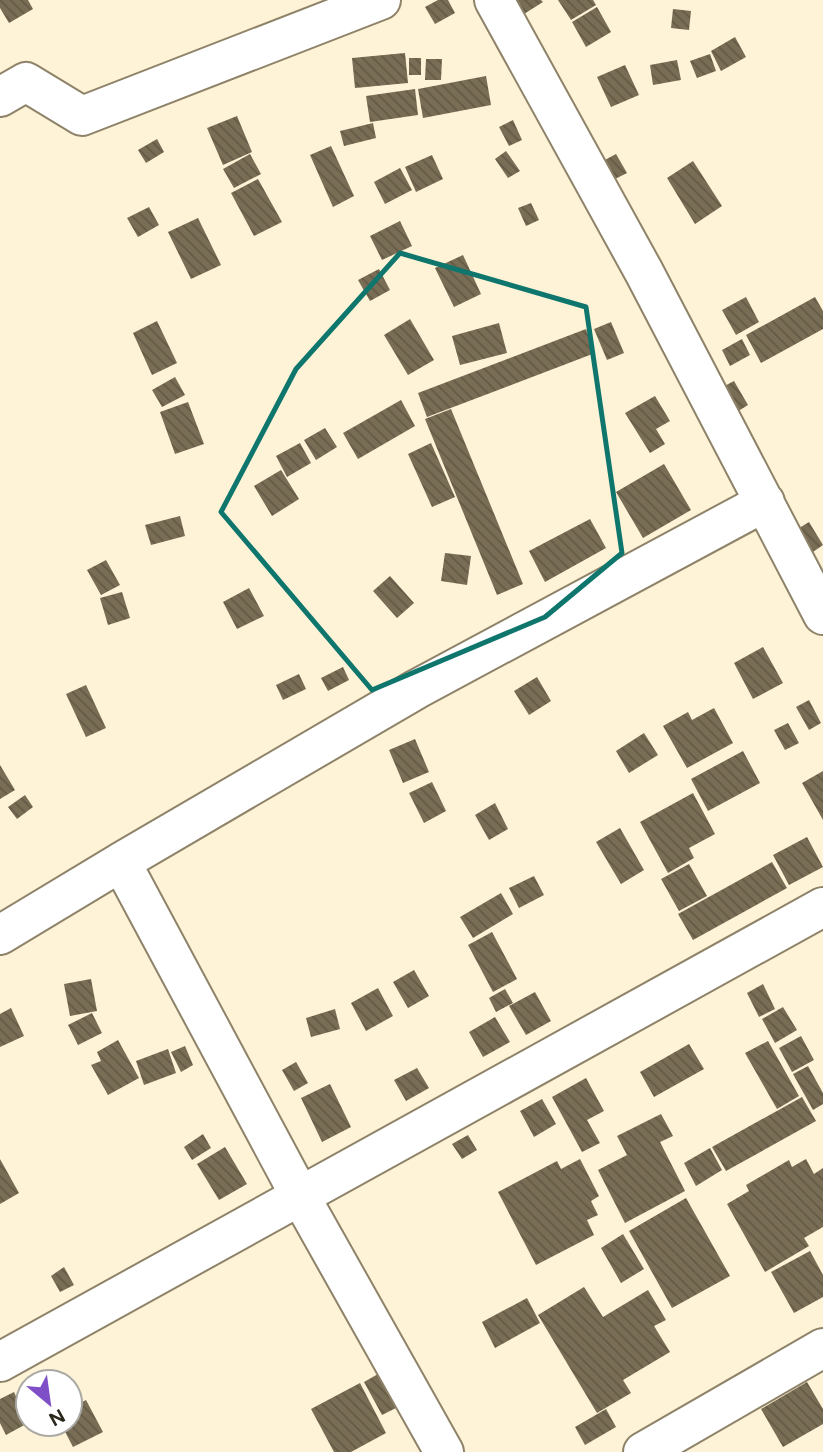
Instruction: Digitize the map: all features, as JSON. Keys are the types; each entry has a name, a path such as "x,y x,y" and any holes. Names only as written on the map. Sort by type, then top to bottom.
{"street":[{"path":"0,97 26,82 82,116 381,0"},
{"path":"494,0 644,272 823,615"},
{"path":"0,935 417,689 765,502"},
{"path":"121,862 300,1196 444,1452"},
{"path":"0,1362 823,907"},
{"path":"643,1452 823,1348"}],"highlighted area":[{"path":"400,253 586,307 622,553 545,617 372,690 221,512 296,369"}],"building":[{"path":"0,0 28,0 33,9 9,23 0,8"},
{"path":"438,0 448,0 455,13 435,24 425,7"},
{"path":"516,0 541,0 543,2 524,14"},
{"path":"558,0 593,0 596,5 571,20"},
{"path":"597,7 611,32 586,47 572,22"},
{"path":"673,9 691,11 689,30 671,28"},
{"path":"735,37 746,57 721,71 711,51"},
{"path":"405,53 408,83 355,88 352,58"},
{"path":"710,54 716,71 697,78 690,61"},
{"path":"409,58 421,58 421,75 409,75"},
{"path":"426,59 442,59 441,80 425,80"},
{"path":"677,60 681,80 653,85 650,65"},
{"path":"625,65 639,95 611,107 597,77"},
{"path":"486,76 491,105 423,118 418,89"},
{"path":"415,89 418,115 370,122 366,96"},
{"path":"237,116 252,152 223,165 207,128"},
{"path":"513,120 522,140 509,146 499,127"},
{"path":"373,123 376,138 344,146 340,131"},
{"path":"157,139 164,152 146,163 138,150"},
{"path":"331,146 354,196 333,207 310,155"},
{"path":"506,151 520,171 508,178 495,159"},
{"path":"250,154 261,174 234,188 223,169"},
{"path":"616,154 627,173 613,180 603,161"},
{"path":"432,155 443,179 416,192 405,167"},
{"path":"693,161 722,206 695,224 667,178"},
{"path":"400,168 412,190 385,204 374,182"},
{"path":"258,179 282,222 254,236 231,193"},
{"path":"531,203 539,220 526,226 518,208"},
{"path":"149,207 159,225 138,237 127,218"},
{"path":"198,218 221,265 191,279 168,232"},
{"path":"400,221 412,246 382,260 370,236"},
{"path":"463,255 481,294 454,307 435,268"},
{"path":"379,269 390,290 370,301 358,280"},
{"path":"746,297 759,322 736,335 722,310"},
{"path":"815,297 823,311 823,329 761,363 746,335"},
{"path":"410,319 434,360 408,375 384,335"},
{"path":"157,321 177,363 152,375 133,333"},
{"path":"611,322 624,353 607,360 594,329"},
{"path":"499,323 507,353 460,365 452,336"},
{"path":"586,329 595,353 427,417 418,393"},
{"path":"742,339 750,355 730,366 722,350"},
{"path":"175,377 185,395 162,407 152,390"},
{"path":"734,381 748,405 732,415 717,390"},
{"path":"655,396 670,421 656,429 665,444 650,453 625,413"},
{"path":"401,400 415,426 358,459 343,433"},
{"path":"188,402 204,444 175,454 160,412"},
{"path":"451,409 523,584 497,595 425,419"},
{"path":"325,428 337,447 316,460 304,440"},
{"path":"300,443 311,463 287,477 276,456"},
{"path":"431,443 455,497 432,507 408,454"},
{"path":"664,464 691,510 643,538 616,492"},
{"path":"281,470 299,499 272,516 254,486"},
{"path":"180,516 185,536 151,545 145,525"},
{"path":"590,519 606,548 545,582 529,551"},
{"path":"809,522 823,545 810,554 796,530"},
{"path":"445,553 471,556 467,585 441,581"},
{"path":"106,560 120,585 101,595 87,570"},
{"path":"390,576 414,603 397,618 373,591"},
{"path":"249,588 264,616 237,629 223,602"},
{"path":"122,592 130,618 108,625 100,598"},
{"path":"763,647 783,683 753,699 734,663"},
{"path":"343,667 349,680 328,691 321,678"},
{"path":"299,674 306,689 283,700 276,685"},
{"path":"537,677 551,701 529,715 514,691"},
{"path":"86,685 106,728 86,737 66,694"},
{"path":"809,700 821,723 809,730 796,707"},
{"path":"714,708 733,743 687,768 663,726 688,712 692,720"},
{"path":"788,723 799,743 785,750 774,730"},
{"path":"644,733 658,755 629,773 616,751"},
{"path":"415,739 429,772 403,783 389,750"},
{"path":"743,751 760,783 708,811 691,779"},
{"path":"0,765 15,790 0,799"},
{"path":"823,771 823,820 802,783"},
{"path":"432,782 446,811 424,823 409,793"},
{"path":"693,793 715,834 689,848 694,858 668,873 640,822"},
{"path":"25,795 33,807 17,819 8,807"},
{"path":"495,803 508,829 489,840 475,815"},
{"path":"620,828 644,870 621,884 596,842"},
{"path":"807,837 823,867 789,885 773,855"},
{"path":"772,862 787,888 693,940 678,914"},
{"path":"689,864 707,896 679,911 661,879"},
{"path":"534,876 544,895 519,908 509,888"},
{"path":"501,893 513,914 473,938 460,917"},
{"path":"492,932 517,979 493,992 468,945"},
{"path":"414,970 429,996 408,1008 393,982"},
{"path":"91,979 97,1011 70,1016 64,984"},
{"path":"763,984 775,1009 759,1017 747,993"},
{"path":"378,988 393,1016 366,1031 351,1003"},
{"path":"505,989 513,1003 496,1012 489,998"},
{"path":"535,992 551,1021 526,1035 509,1006"},
{"path":"783,1007 797,1030 775,1043 762,1019"},
{"path":"11,1008 24,1036 0,1047 0,1014"},
{"path":"335,1009 340,1029 311,1037 306,1018"},
{"path":"92,1013 102,1033 78,1045 68,1025"},
{"path":"495,1017 510,1042 483,1057 469,1032"},
{"path":"801,1036 814,1060 792,1072 779,1048"},
{"path":"118,1040 139,1078 108,1095 91,1065 101,1061 97,1052"},
{"path":"768,1041 799,1096 777,1109 745,1053"},
{"path":"689,1044 704,1069 654,1097 640,1072"},
{"path":"185,1046 193,1065 181,1072 171,1052"},
{"path":"168,1049 176,1073 144,1085 136,1061"},
{"path":"296,1062 308,1083 294,1091 282,1070"},
{"path":"808,1066 823,1093 823,1104 813,1110 793,1074"},
{"path":"417,1068 429,1088 406,1101 394,1080"},
{"path":"586,1078 604,1111 587,1120 600,1143 582,1152 552,1097"},
{"path":"330,1084 351,1127 322,1142 301,1098"},
{"path":"802,1097 816,1121 726,1171 712,1147"},
{"path":"542,1099 556,1124 534,1137 520,1111"},
{"path":"661,1114 673,1136 660,1142 685,1191 625,1223 598,1170 627,1155 617,1136"},
{"path":"203,1134 211,1148 192,1160 184,1147"},
{"path":"468,1135 477,1150 462,1159 452,1144"},
{"path":"225,1147 247,1184 219,1200 197,1164"},
{"path":"710,1148 722,1170 696,1186 684,1163"},
{"path":"0,1159 19,1193 0,1204"},
{"path":"580,1159 599,1196 591,1201 598,1215 587,1220 594,1235 536,1265 498,1192 557,1161 561,1169"},
{"path":"806,1159 814,1174 823,1168 823,1227 804,1238 809,1246 765,1272 727,1204 749,1191 746,1185 789,1160 792,1167"},
{"path":"686,1198 730,1276 672,1308 629,1231"},
{"path":"623,1234 644,1269 621,1283 601,1248"},
{"path":"810,1251 823,1275 823,1297 794,1313 771,1272"},
{"path":"64,1267 74,1285 60,1292 51,1276"},
{"path":"584,1287 603,1317 648,1290 666,1320 654,1326 670,1352 623,1380 631,1393 597,1413 538,1315"},
{"path":"527,1298 540,1323 495,1348 482,1322"},
{"path":"378,1374 396,1408 382,1415 364,1382"},
{"path":"807,1382 823,1409 823,1424 783,1447 761,1409"},
{"path":"360,1383 386,1433 351,1452 334,1452 311,1409"},
{"path":"14,1392 14,1431 6,1435 0,1423 0,1399"},
{"path":"86,1400 103,1432 73,1447 68,1438 84,1438"},
{"path":"606,1409 616,1427 585,1445 575,1427"}]}
